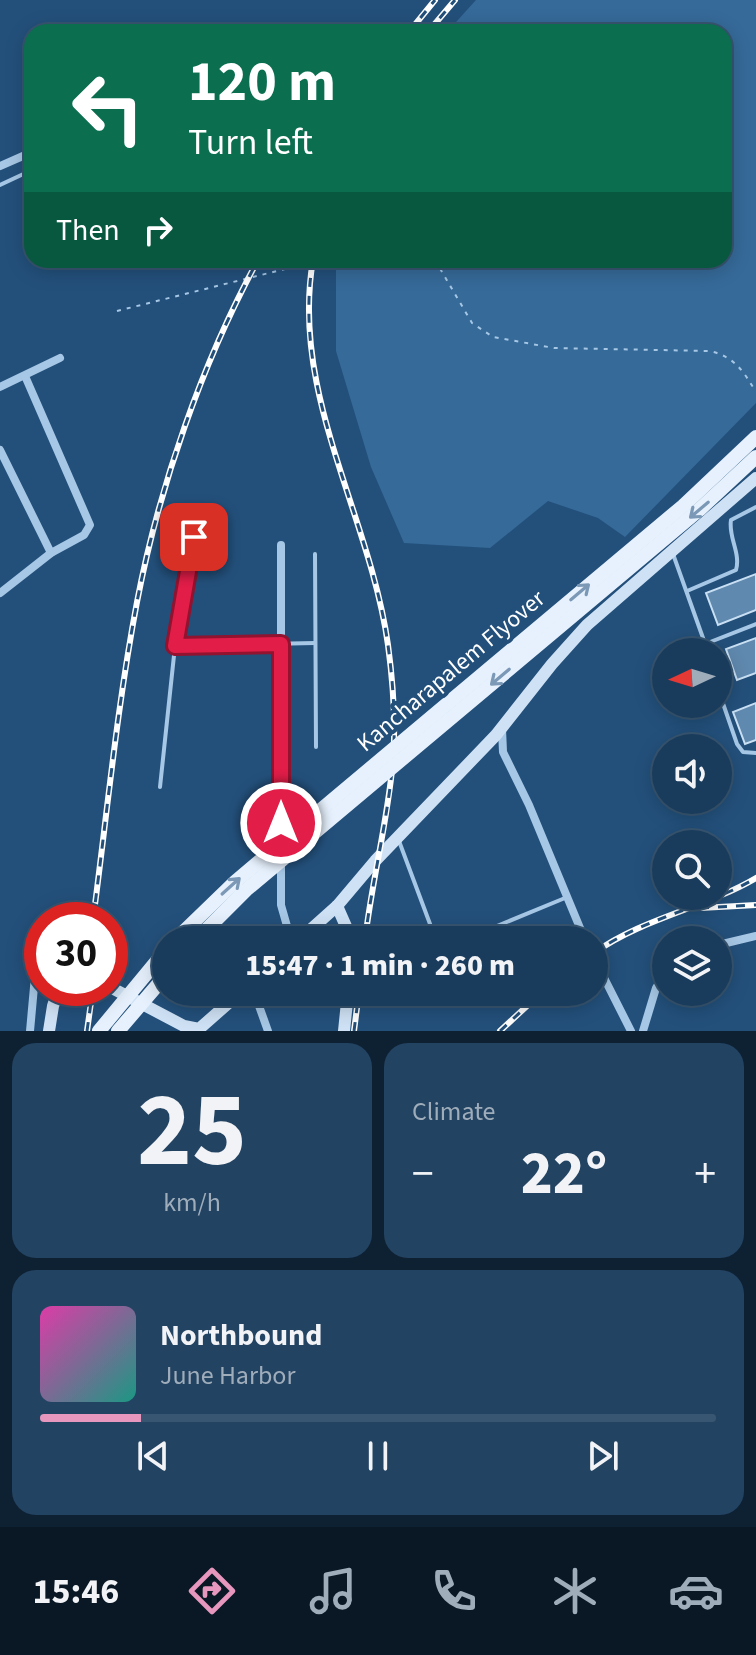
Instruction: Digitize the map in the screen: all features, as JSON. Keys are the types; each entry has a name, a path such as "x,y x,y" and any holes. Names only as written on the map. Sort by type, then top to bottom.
{"main road":[{"name":"Kancharapalem Flyover","path":"189,926 236,881 683,506 756,437"},
{"name":"Kancharapalem Flyover","path":"210,926 246,890 699,510 756,457"},
{"path":"99,1031 152,967"},
{"path":"118,1031 152,991"}],"street":[{"path":"0,166 24,156"},
{"path":"0,387 60,358"},
{"path":"0,593 51,553 84,535 90,525 25,376"},
{"path":"0,450 51,553"},
{"path":"315,926 337,906 502,729 587,625 756,478"},
{"path":"281,545 280,888 287,926"},
{"path":"502,729 503,752 529,805 579,926"},
{"path":"486,746 503,752"},
{"path":"337,906 346,926"},
{"path":"732,942 756,936"},
{"path":"608,986 631,1031"},
{"path":"128,996 184,1026 198,1030 225,1006"},
{"path":"643,1031 652,1001"},
{"path":"30,1031 32,1006"},
{"path":"49,1031 53,1006"},
{"path":"259,1006 268,1031"},
{"path":"344,1031 347,1006"}],"lane":[{"path":"0,185 24,174"},
{"path":"687,591 736,570 738,561 729,529 731,520 756,507"},
{"path":"160,787 175,646 194,537"},
{"path":"672,552 703,638"},
{"path":"315,554 316,747"},
{"path":"720,638 756,624"},
{"path":"175,646 315,643"},
{"path":"728,718 743,752 756,753"},
{"path":"398,839 431,926"},
{"path":"497,926 568,897"}],"path":[{"path":"117,311 289,268"},
{"path":"440,268 472,323 493,337 554,348 710,351 725,354 735,361 756,392"}],"shaded area":[{"path":"476,0 756,0 756,403 625,537 598,518 548,501 490,548 404,543 371,467 336,351 336,268 732,268 732,24 454,24"}],"building":[{"path":"756,574 756,610 718,625 706,593"},
{"path":"756,638 756,673 737,680 732,666 732,647"},
{"path":"756,703 756,740 745,744 733,712"}],"railway":[{"path":"416,24 435,0"},
{"path":"435,24 455,0"},
{"path":"95,902 124,681 137,602 157,515 201,383 254,268"},
{"path":"312,268 309,310 312,358 335,454 379,597 393,688 391,782 367,926"},
{"path":"608,944 756,878"},
{"path":"732,906 756,905"},
{"path":"87,1031 90,1006"},
{"path":"354,1031 357,1006"},
{"path":"500,1031 527,1006"}],"route":[{"path":"194,537 175,646 281,644 281,823"}]}
